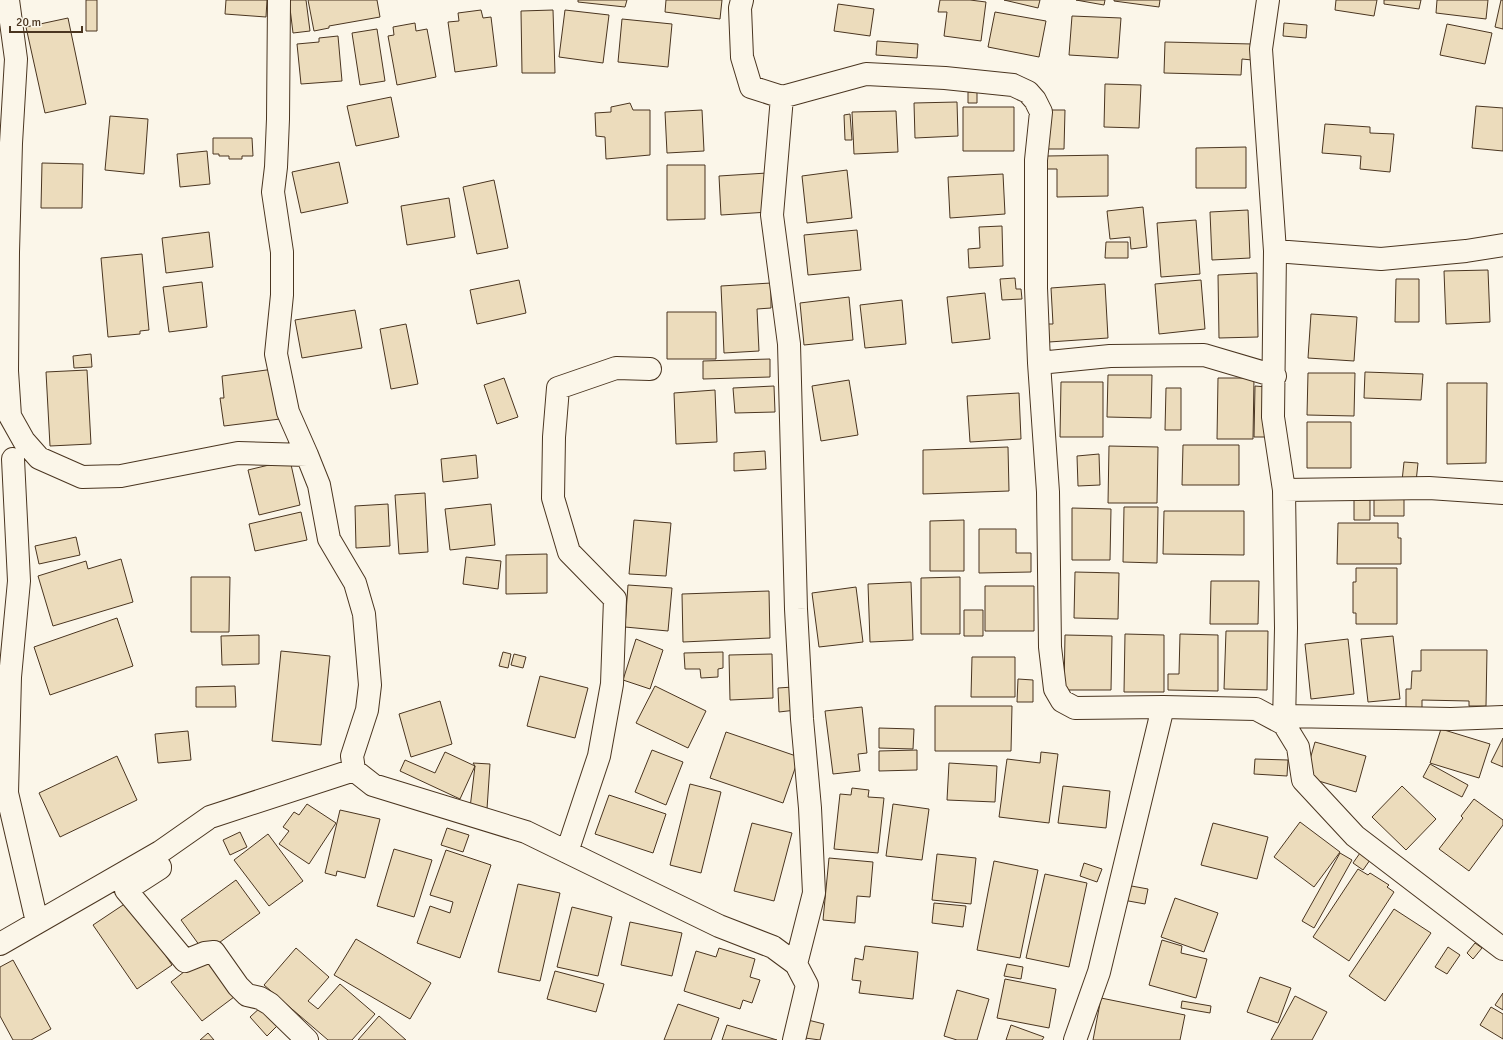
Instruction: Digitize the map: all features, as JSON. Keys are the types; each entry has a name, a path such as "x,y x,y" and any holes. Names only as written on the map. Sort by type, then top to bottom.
{"street":[{"path":"8,0 16,59 11,143 7,371 10,416 24,441 39,458 82,477 121,476 238,452 307,455"},
{"path":"279,0 278,119 276,167 273,192 282,252 282,295 276,354 288,412 307,455 318,485 329,539 355,583 364,614 370,685 367,710 352,756 354,770 373,785 526,832 720,926 773,947 796,964 807,985 794,1040"},
{"path":"742,0 740,8 742,57 751,87 782,97 866,74 946,78 1013,85 1028,92 1035,100 1041,112 1036,160 1036,288 1039,362 1048,492 1050,647 1055,689 1062,701 1075,708 1256,709 1284,720 1503,717"},
{"path":"1268,0 1261,50 1275,251 1273,417 1284,490 1286,628 1284,720 1298,747 1303,780 1355,836 1503,949"},
{"path":"782,97 772,215 789,344 796,609 802,719 810,808 814,893 796,964"},
{"path":"1275,251 1380,259 1466,251 1503,245"},
{"path":"1039,362 1110,356 1204,355 1274,376"},
{"path":"567,852 599,756 612,684 615,599 570,552 553,498 554,437 558,388 616,368 650,369"},
{"path":"37,922 7,793 10,677 19,581 6,463 39,458"},
{"path":"1284,490 1429,488 1503,493"},
{"path":"1075,1040 1099,972 1163,708"},
{"path":"0,944 160,852 210,817 354,770"},
{"path":"160,852 160,868 126,890 185,961 205,953 214,952 238,986 247,995 260,998 270,1004 307,1040"}],"building":[{"path":"86,0 97,0 97,31 86,31"},
{"path":"226,0 267,0 266,17 225,14"},
{"path":"289,0 306,0 310,31 293,33"},
{"path":"308,0 377,0 380,17 329,26 329,28 314,31"},
{"path":"578,0 627,0 625,7 578,2"},
{"path":"666,0 722,0 720,19 665,12"},
{"path":"940,0 970,0 986,2 981,41 944,36 947,12 938,12"},
{"path":"1004,0 1040,0 1038,8"},
{"path":"1076,0 1105,0 1104,5"},
{"path":"1114,0 1160,0 1159,7"},
{"path":"1336,0 1377,0 1374,16 1335,10"},
{"path":"1384,0 1421,0 1419,9 1384,4"},
{"path":"1437,0 1488,0 1486,19 1436,13"},
{"path":"1501,0 1503,0 1503,29 1495,27"},
{"path":"838,4 874,9 870,36 834,31"},
{"path":"481,10 483,18 491,17 497,66 455,72 448,22 459,21 458,13"},
{"path":"553,10 555,73 522,73 521,11"},
{"path":"565,10 609,15 603,63 559,57"},
{"path":"995,12 1046,21 1039,57 988,47"},
{"path":"1072,16 1121,18 1118,58 1069,55"},
{"path":"68,18 86,104 45,113 26,27"},
{"path":"622,19 672,24 668,67 618,62"},
{"path":"415,23 416,31 427,29 436,77 397,85 388,36 394,35 393,27"},
{"path":"1284,23 1307,25 1306,38 1283,36"},
{"path":"1447,24 1492,33 1485,64 1440,55"},
{"path":"377,29 385,81 360,85 352,33"},
{"path":"338,36 342,81 301,84 297,44 319,42 319,38"},
{"path":"877,41 918,44 917,58 876,55"},
{"path":"1165,42 1252,44 1252,60 1242,59 1241,75 1164,73"},
{"path":"1105,84 1141,85 1139,128 1104,127"},
{"path":"968,92 977,92 977,103 968,103"},
{"path":"391,97 399,137 356,146 347,106"},
{"path":"957,102 958,136 915,138 914,103"},
{"path":"630,103 633,110 650,110 650,155 606,159 605,137 596,136 595,113 611,112 611,107"},
{"path":"1476,106 1503,108 1503,151 1472,148"},
{"path":"963,107 1014,107 1014,151 963,151"},
{"path":"702,110 704,151 667,153 665,112"},
{"path":"1046,110 1065,110 1064,149 1045,149"},
{"path":"896,111 898,152 854,154 852,112"},
{"path":"850,114 852,140 845,140 844,115"},
{"path":"110,116 148,119 144,174 105,170"},
{"path":"1325,124 1370,127 1370,133 1394,134 1390,172 1360,169 1361,156 1322,153"},
{"path":"213,138 252,138 253,156 242,156 242,159 229,159 229,156 219,156 219,154 213,154"},
{"path":"1246,147 1246,188 1196,188 1196,148"},
{"path":"207,151 210,184 180,187 177,154"},
{"path":"1108,155 1108,196 1057,197 1057,169 1047,169 1047,156"},
{"path":"339,162 348,203 301,213 292,172"},
{"path":"42,163 83,164 82,208 41,208"},
{"path":"667,165 705,165 705,219 667,220"},
{"path":"847,170 852,218 807,223 802,176"},
{"path":"767,173 769,212 721,215 719,176"},
{"path":"1003,174 1005,214 950,218 948,177"},
{"path":"494,180 508,248 477,254 463,187"},
{"path":"449,198 455,237 407,245 401,206"},
{"path":"1143,207 1147,247 1131,249 1130,237 1110,239 1107,211"},
{"path":"1248,210 1250,258 1212,260 1210,212"},
{"path":"1196,220 1200,274 1161,277 1157,223"},
{"path":"1002,226 1003,266 969,268 968,249 980,248 979,227"},
{"path":"857,230 861,270 808,275 804,235"},
{"path":"209,232 213,267 166,273 162,238"},
{"path":"1106,242 1128,242 1128,258 1105,258"},
{"path":"142,254 149,330 140,331 140,334 108,337 101,258"},
{"path":"1488,270 1490,322 1446,324 1444,271"},
{"path":"1257,273 1258,337 1219,338 1218,275"},
{"path":"1015,278 1016,289 1021,289 1022,299 1002,300 1000,279"},
{"path":"1396,279 1419,279 1419,322 1395,322"},
{"path":"519,280 526,313 477,324 470,290"},
{"path":"1201,280 1205,329 1159,334 1155,284"},
{"path":"202,282 207,327 169,332 163,287"},
{"path":"771,283 771,308 757,309 759,351 724,353 721,286"},
{"path":"1105,284 1108,338 1049,342 1048,324 1053,324 1051,288"},
{"path":"985,293 990,339 952,343 947,297"},
{"path":"849,297 853,340 804,345 800,303"},
{"path":"902,300 906,344 865,348 860,305"},
{"path":"355,310 362,348 302,358 295,320"},
{"path":"667,312 716,312 716,359 667,359"},
{"path":"1311,314 1357,317 1354,361 1308,358"},
{"path":"406,324 418,384 391,389 380,329"},
{"path":"91,354 92,367 74,368 73,356"},
{"path":"770,359 770,377 703,379 703,361"},
{"path":"274,369 280,419 224,426 220,398 224,398 222,376"},
{"path":"87,370 91,444 50,446 46,372"},
{"path":"1365,372 1423,374 1421,400 1364,398"},
{"path":"1308,373 1355,373 1354,416 1307,415"},
{"path":"1108,375 1152,375 1151,418 1107,417"},
{"path":"504,378 518,417 497,424 484,385"},
{"path":"1218,378 1254,378 1253,439 1217,439"},
{"path":"849,380 858,435 821,441 812,386"},
{"path":"1061,382 1103,382 1103,437 1060,437"},
{"path":"1447,383 1487,383 1486,463 1447,464"},
{"path":"774,386 775,412 735,413 733,388"},
{"path":"1255,386 1267,387 1266,437 1254,437"},
{"path":"1166,388 1181,388 1181,430 1165,430"},
{"path":"715,390 717,442 676,444 674,393"},
{"path":"1019,393 1021,439 970,442 967,396"},
{"path":"1307,422 1351,422 1351,468 1307,468"},
{"path":"1183,445 1239,445 1239,485 1182,485"},
{"path":"1109,446 1158,447 1157,503 1108,503"},
{"path":"1008,447 1009,491 923,494 923,450"},
{"path":"765,451 766,469 734,471 734,453"},
{"path":"1099,454 1100,485 1078,486 1077,456"},
{"path":"476,455 478,478 443,482 441,459"},
{"path":"290,460 300,505 259,515 248,470"},
{"path":"1404,462 1418,463 1416,482 1402,481"},
{"path":"425,493 428,552 399,554 395,495"},
{"path":"1404,496 1404,516 1374,516 1374,497"},
{"path":"1354,500 1370,500 1370,520 1354,520"},
{"path":"388,504 390,546 356,548 355,506"},
{"path":"491,504 495,545 450,550 445,509"},
{"path":"1124,507 1158,507 1157,563 1123,562"},
{"path":"1072,508 1111,509 1110,560 1072,560"},
{"path":"1164,511 1244,511 1244,555 1163,554"},
{"path":"301,512 307,540 255,551 249,524"},
{"path":"634,520 671,523 666,576 629,574"},
{"path":"964,520 964,571 930,571 930,521"},
{"path":"1338,523 1398,523 1398,538 1401,538 1401,564 1337,564"},
{"path":"979,529 1016,529 1016,553 1031,553 1031,572 979,573"},
{"path":"76,537 80,555 39,564 35,546"},
{"path":"547,554 547,593 506,594 506,555"},
{"path":"466,557 501,561 498,589 463,584"},
{"path":"121,559 133,602 53,626 38,576 86,561 88,569"},
{"path":"1356,568 1397,568 1397,624 1356,624 1356,613 1353,613 1353,582 1356,582"},
{"path":"1075,572 1119,573 1118,619 1074,618"},
{"path":"191,577 230,577 229,632 191,632"},
{"path":"960,577 960,634 921,634 921,578"},
{"path":"1211,581 1259,581 1258,624 1210,624"},
{"path":"911,582 913,640 870,642 868,584"},
{"path":"628,585 672,588 668,631 625,627"},
{"path":"985,586 1034,586 1034,631 985,631"},
{"path":"856,587 863,642 819,647 812,593"},
{"path":"769,591 770,638 683,642 682,594"},
{"path":"964,610 983,610 983,636 964,636"},
{"path":"117,618 133,666 50,695 34,647"},
{"path":"1226,631 1268,631 1267,690 1224,689"},
{"path":"1125,634 1164,635 1164,692 1124,692"},
{"path":"1180,634 1218,635 1218,691 1168,690 1168,674 1179,674"},
{"path":"259,635 259,664 222,665 221,636"},
{"path":"1065,635 1112,636 1111,690 1064,690"},
{"path":"1393,636 1400,699 1368,702 1361,639"},
{"path":"636,639 663,650 650,689 623,680"},
{"path":"1348,639 1354,694 1311,699 1305,644"},
{"path":"1421,650 1487,650 1486,706 1469,706 1469,701 1422,700 1422,709 1406,709 1406,689 1411,689 1412,671 1421,671"},
{"path":"281,651 330,656 321,745 272,741"},
{"path":"503,652 511,654 508,668 499,666"},
{"path":"723,652 723,668 718,669 718,677 701,678 700,669 685,669 684,653"},
{"path":"514,654 526,657 523,668 511,665"},
{"path":"772,654 773,698 730,700 729,655"},
{"path":"972,657 1015,657 1015,697 971,697"},
{"path":"540,676 588,688 575,738 527,726"},
{"path":"1018,679 1033,680 1033,702 1017,702"},
{"path":"235,686 236,707 196,707 196,687"},
{"path":"655,686 706,711 688,748 636,723"},
{"path":"793,687 796,710 779,712 778,688"},
{"path":"440,701 452,744 411,757 399,714"},
{"path":"935,706 1012,706 1011,751 935,751"},
{"path":"862,707 867,753 858,754 860,771 833,774 825,711"},
{"path":"879,728 914,729 913,749 879,748"},
{"path":"1441,729 1490,744 1479,778 1430,763"},
{"path":"188,731 191,760 158,763 155,734"},
{"path":"726,732 799,757 783,803 710,778"},
{"path":"1503,738 1503,767 1491,762"},
{"path":"1315,742 1366,756 1356,792 1305,777"},
{"path":"652,750 683,762 666,805 635,792"},
{"path":"917,750 917,770 879,771 879,751"},
{"path":"445,752 475,766 460,799 400,771 405,760 435,773"},
{"path":"1041,752 1058,754 1049,823 999,817 1007,759 1040,763"},
{"path":"117,756 137,800 60,837 39,793"},
{"path":"1255,759 1288,760 1287,776 1254,774"},
{"path":"473,763 490,764 487,809 470,808 475,766"},
{"path":"949,763 997,766 995,802 947,800"},
{"path":"1430,764 1468,785 1462,797 1423,777"},
{"path":"690,784 721,792 701,873 670,865"},
{"path":"1063,786 1110,791 1106,828 1058,823"},
{"path":"1402,786 1436,819 1406,850 1372,817"},
{"path":"852,788 869,790 868,797 884,798 878,853 834,849 840,794 851,795"},
{"path":"609,795 666,814 653,853 595,834"},
{"path":"1474,799 1503,820 1503,825 1469,871 1439,849 1463,818 1461,816"},
{"path":"307,804 336,823 309,864 279,844 289,831 283,827 294,812 299,815"},
{"path":"893,804 929,809 922,860 886,856"},
{"path":"340,810 380,819 365,878 337,871 336,876 325,873"},
{"path":"1300,822 1340,852 1314,887 1274,857"},
{"path":"752,823 792,833 774,901 734,891"},
{"path":"1213,823 1268,837 1257,879 1201,865"},
{"path":"447,828 469,835 463,852 441,845"},
{"path":"240,832 247,847 230,855 223,840"},
{"path":"268,834 303,881 269,906 234,860"},
{"path":"394,849 432,860 414,917 377,906"},
{"path":"446,850 491,865 460,958 417,943 430,906 450,913 453,902 430,895"},
{"path":"1340,853 1352,860 1314,928 1302,921"},
{"path":"1360,853 1370,860 1363,870 1353,863"},
{"path":"937,854 976,858 971,904 932,900"},
{"path":"829,858 873,862 870,897 857,896 855,923 823,920"},
{"path":"994,861 1038,870 1020,958 977,950"},
{"path":"1084,863 1102,869 1097,882 1080,876"},
{"path":"1358,869 1368,875 1370,873 1389,885 1387,887 1394,892 1349,961 1313,937"},
{"path":"1045,874 1087,883 1069,967 1026,958"},
{"path":"236,880 260,913 205,953 181,920"},
{"path":"518,884 560,893 540,981 498,972"},
{"path":"1126,885 1148,889 1145,904 1123,900"},
{"path":"1175,898 1218,913 1204,952 1161,937"},
{"path":"129,901 172,965 137,989 93,925"},
{"path":"934,903 966,906 963,927 932,923"},
{"path":"572,907 612,917 598,976 557,967"},
{"path":"1394,909 1431,933 1385,1001 1349,976"},
{"path":"630,922 682,933 672,976 621,965"},
{"path":"356,939 431,983 410,1019 334,975"},
{"path":"1162,940 1182,946 1181,953 1207,959 1196,998 1149,985"},
{"path":"1475,943 1482,948 1473,959 1467,953"},
{"path":"865,946 918,952 913,999 859,993 861,981 852,980 855,958 863,960"},
{"path":"1448,947 1460,955 1447,974 1435,967"},
{"path":"296,948 329,977 308,1001 318,1009 340,984 375,1014 352,1040 328,1040 264,985"},
{"path":"719,948 755,959 750,977 760,980 752,1003 743,1000 740,1009 684,991 696,951 716,957"},
{"path":"203,957 234,997 202,1021 171,982"},
{"path":"13,960 51,1029 31,1040 13,1040 0,1016 0,967"},
{"path":"1007,964 1023,967 1021,979 1004,976"},
{"path":"555,971 604,984 596,1012 547,999"},
{"path":"1260,977 1291,988 1278,1023 1247,1012"},
{"path":"1005,979 1056,989 1049,1028 997,1018"},
{"path":"957,990 989,999 977,1040 957,1040 944,1036"},
{"path":"1503,993 1503,1010 1495,1005"},
{"path":"1295,996 1327,1012 1312,1040 1271,1040"},
{"path":"1101,998 1185,1015 1180,1040 1093,1040"},
{"path":"1182,1001 1211,1006 1210,1013 1181,1008"},
{"path":"678,1004 719,1018 711,1040 664,1040"},
{"path":"261,1007 278,1025 267,1036 250,1017"},
{"path":"1491,1007 1503,1014 1503,1039 1480,1025"},
{"path":"379,1016 406,1040 358,1040"},
{"path":"808,1020 824,1024 820,1040 805,1038"},
{"path":"727,1025 777,1040 722,1040"},
{"path":"1011,1025 1044,1037 1042,1040 1006,1040"},
{"path":"208,1033 214,1040 200,1040"}]}
